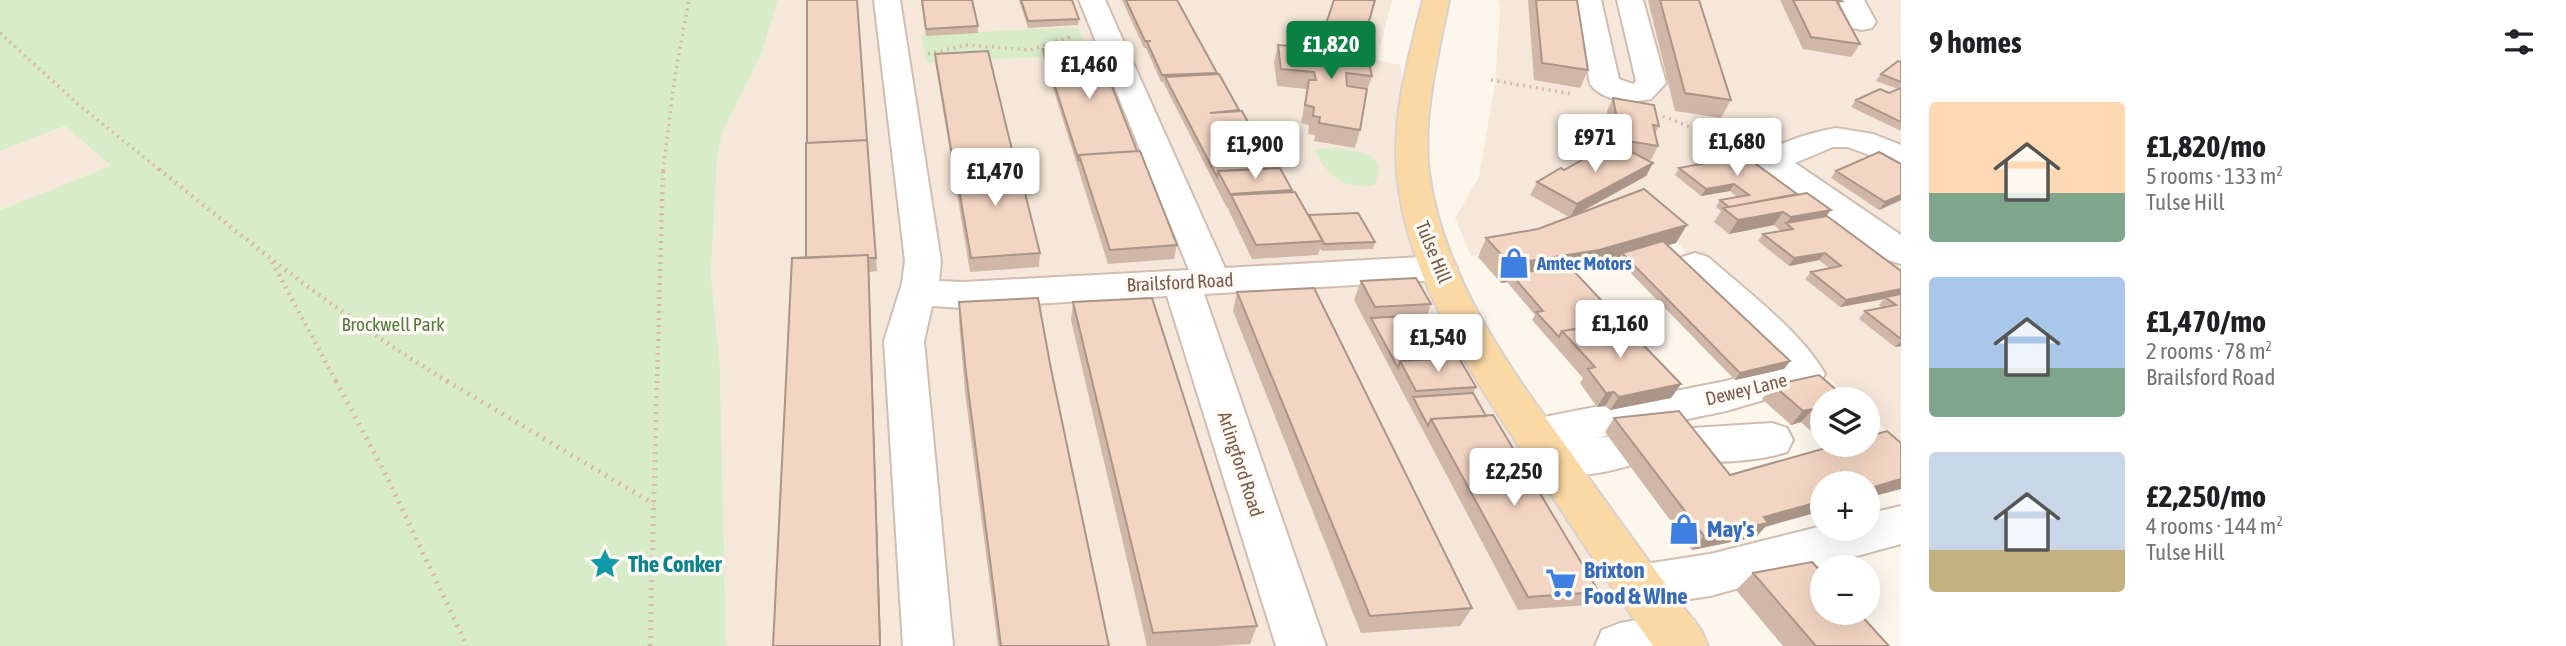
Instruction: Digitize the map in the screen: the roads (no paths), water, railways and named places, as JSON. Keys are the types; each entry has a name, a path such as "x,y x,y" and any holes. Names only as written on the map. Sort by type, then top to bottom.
{"main road":[{"name":"Tulse Hill","path":"1436,0 1413,127 1412,172 1419,215 1439,268 1490,364 1638,586 1679,641"}],"street":[{"path":"887,0 923,261 920,293 905,327 904,341 928,646"},
{"name":"Arlingford Road","path":"1092,0 1197,281 1300,646"},
{"path":"1588,0 1605,84 1624,92 1640,93 1651,83 1630,0"},
{"path":"1901,157 1847,135 1830,136 1772,162 1901,252"},
{"name":"Dewey Lane","path":"1543,446 1805,374 1769,334 1695,265"},
{"name":"Brailsford Road","path":"920,293 963,295 1439,268"},
{"path":"1692,445 1772,440"},
{"path":"1543,446 1616,453"},
{"path":"1638,586 1710,575 1901,525"},
{"path":"1620,646 1679,641"}],"place":[{"name":"Amtec Motors","path":"1514,263"},
{"name":"May's","path":"1684,529"},
{"name":"The Conker","path":"605,564"},
{"name":"Brixton Food & WIne","path":"1561,583"}],"park label":[{"name":"Brockwell Park","path":"393,324"}]}
